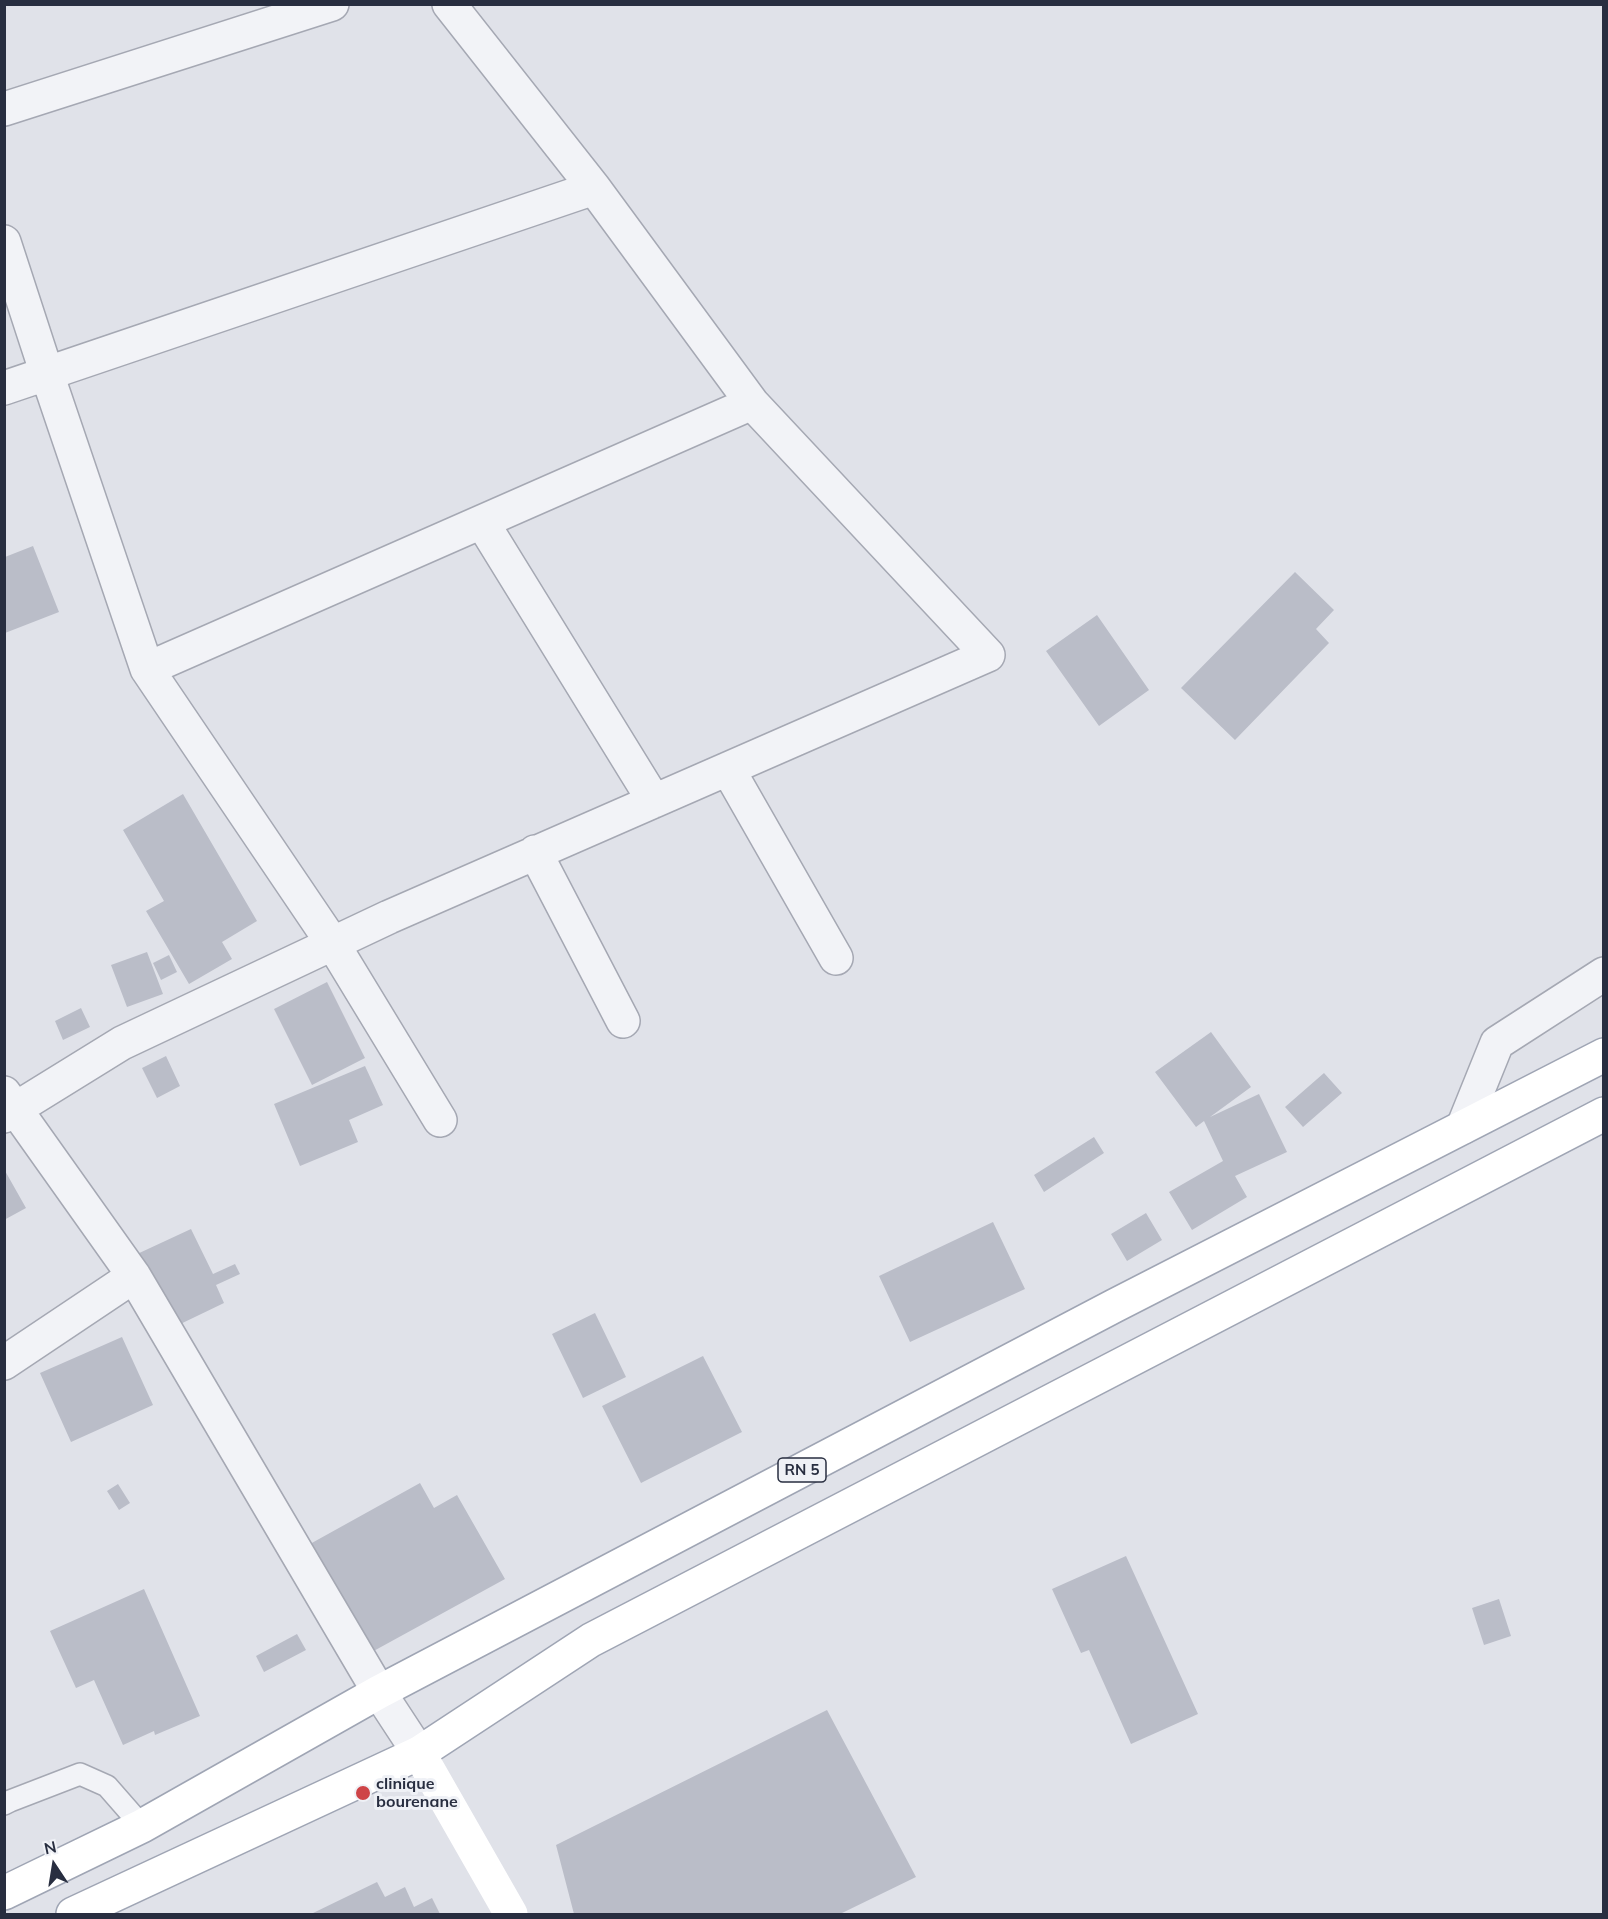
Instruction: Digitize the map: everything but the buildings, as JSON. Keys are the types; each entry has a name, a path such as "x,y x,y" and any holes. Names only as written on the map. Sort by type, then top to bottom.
{"main road":[{"name":"RN 5","path":"4,1893 142,1826 379,1692 1104,1311 1604,1055"},
{"path":"73,1914 419,1753 591,1640 1604,1114"},
{"path":"419,1753 511,1914"}],"street":[{"path":"4,109 332,4"},
{"path":"419,1753 379,1692 134,1276 8,1106 122,1043 333,944 536,852 988,655 752,403 594,188 449,4"},
{"path":"4,388 594,188"},
{"path":"4,242 147,669 333,944 440,1119"},
{"path":"147,669 752,403"},
{"path":"482,522 654,801"},
{"path":"728,769 836,958"},
{"path":"536,852 623,1021"},
{"path":"1463,1127 1497,1043 1604,974"},
{"path":"4,1363 134,1276"}],"lane":[{"path":"4,1804 80,1774 107,1786 142,1826"}],"place":[{"name":"clinique bourenane","path":"363,1793"}]}
